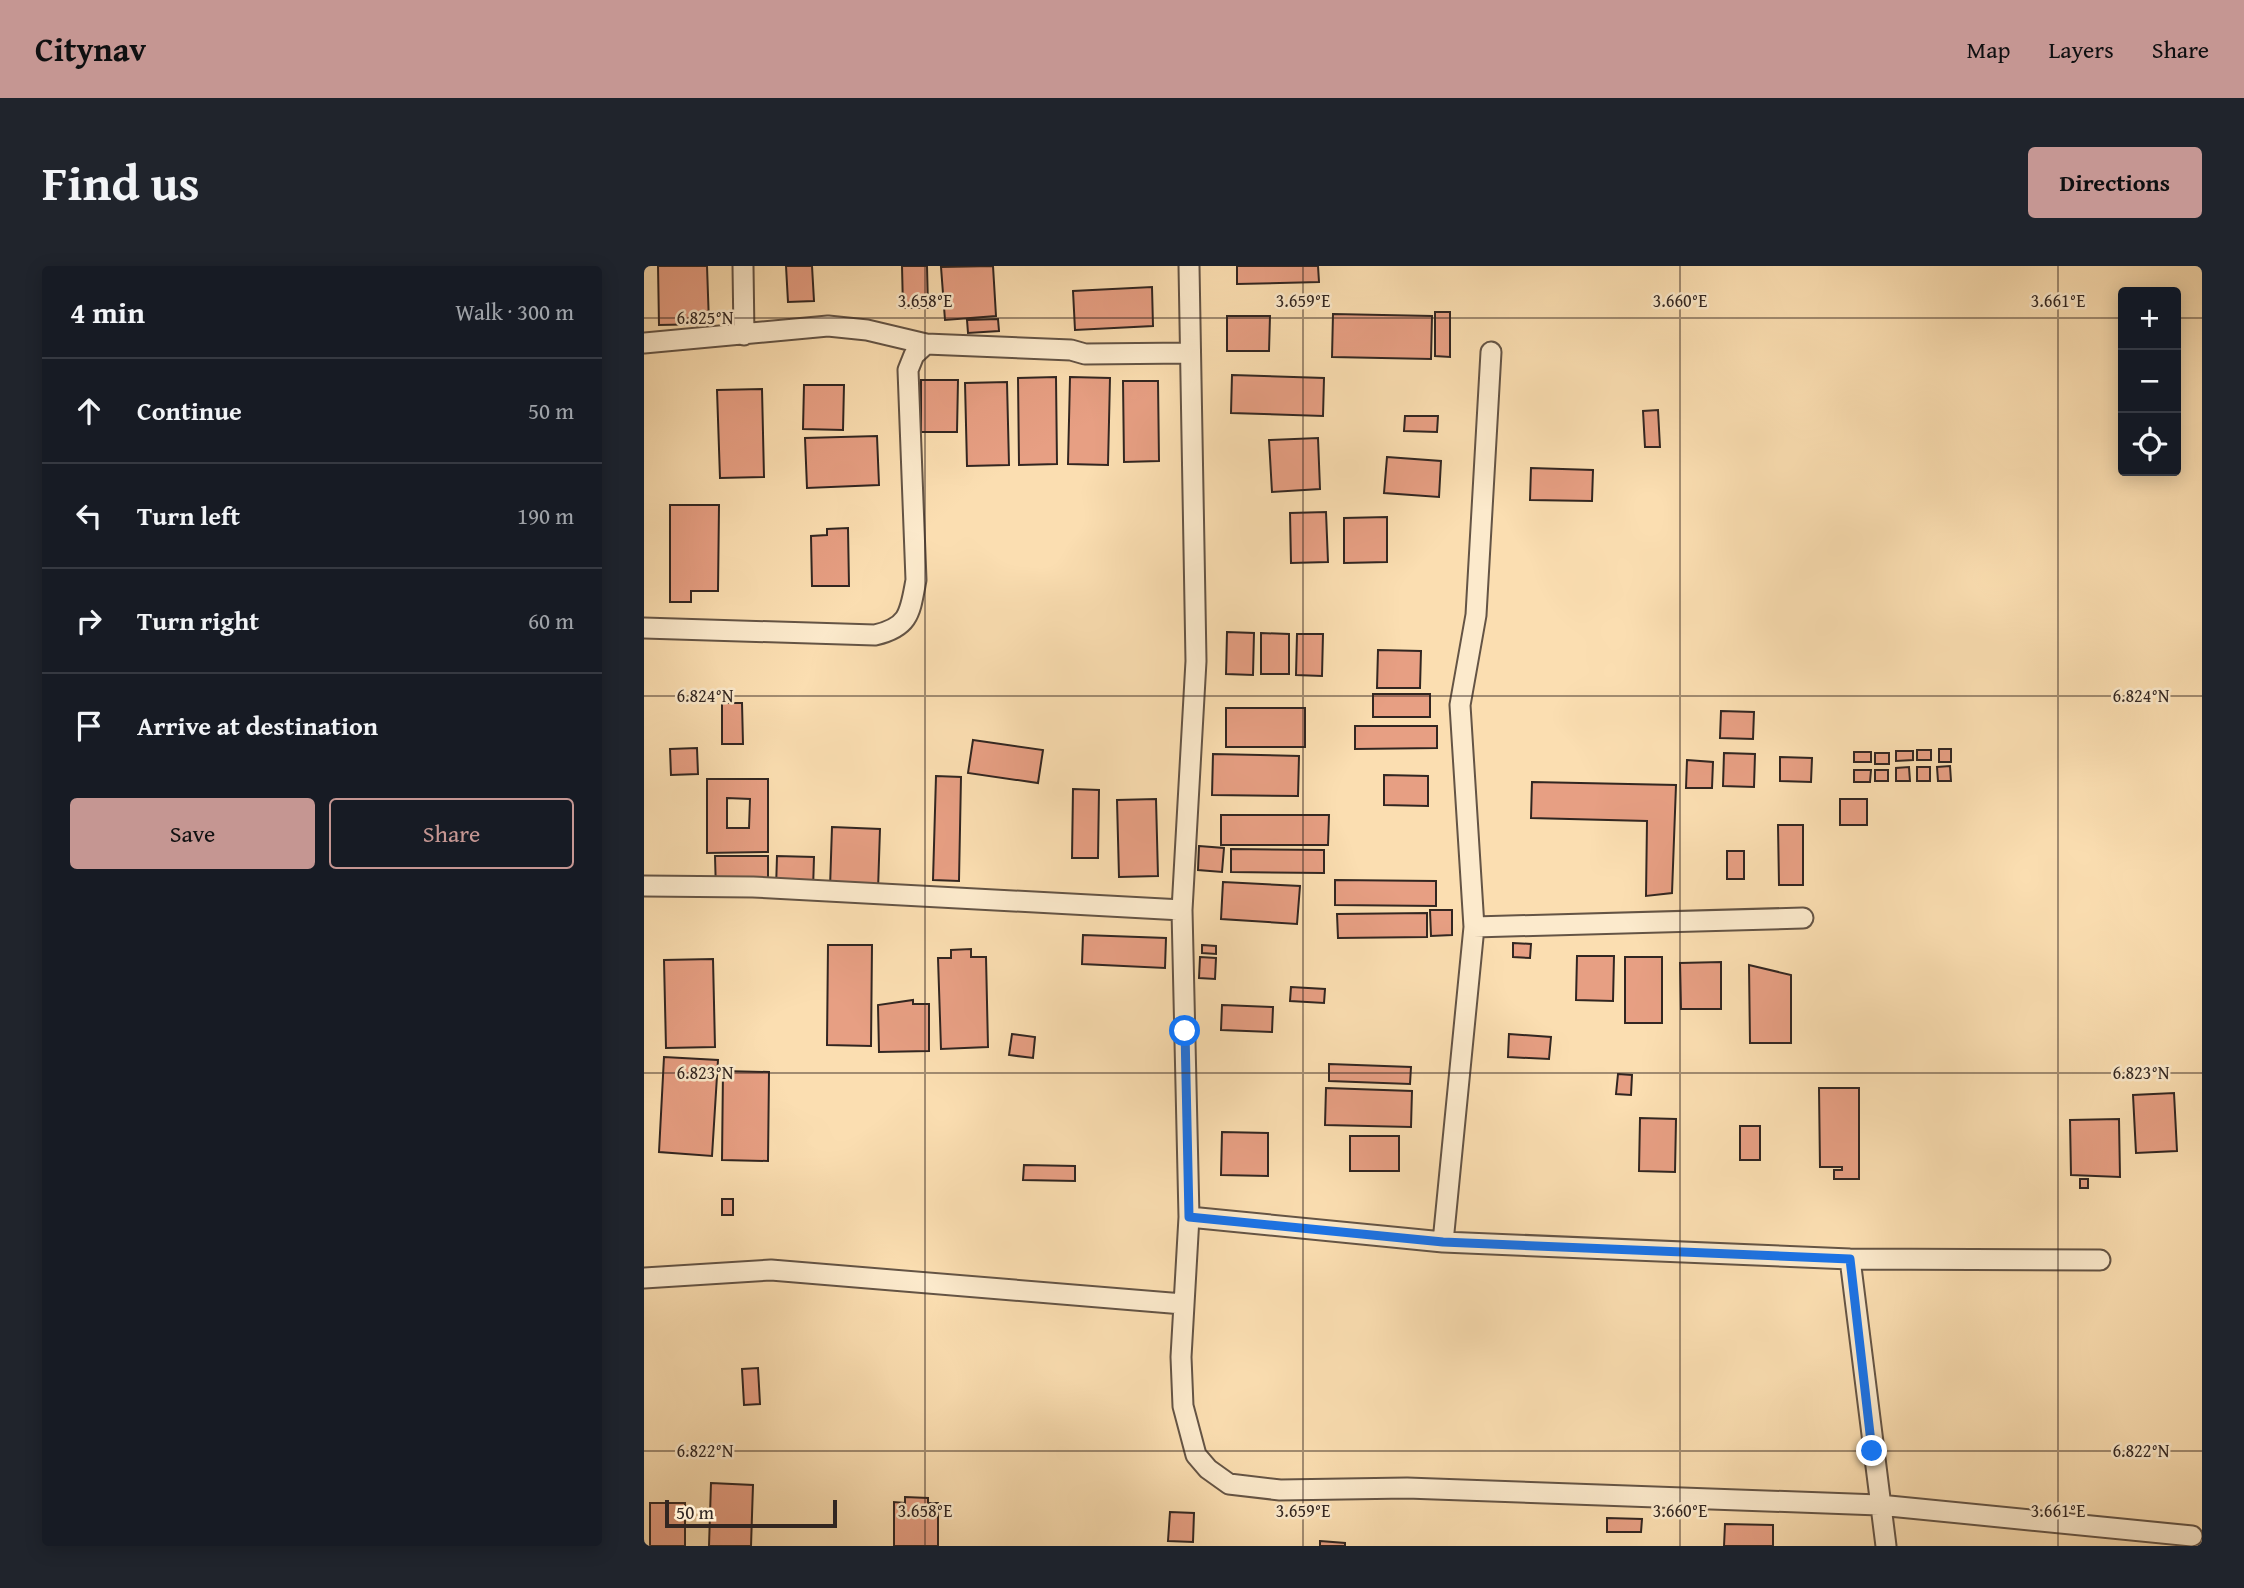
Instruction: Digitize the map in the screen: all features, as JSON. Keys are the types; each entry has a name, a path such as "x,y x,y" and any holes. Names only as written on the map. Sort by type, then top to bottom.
{"street":[{"path":"743,266 744,335"},
{"path":"1189,266 1196,661 1182,910 1189,1217 1183,1304 1183,1406 1196,1455 1208,1469 1229,1484 1279,1490 1407,1488 1879,1505 2192,1536"},
{"path":"644,343 828,326 867,330 926,344 1071,350 1085,354 1190,353"},
{"path":"644,628 875,635 896,630 909,614 916,580 908,370 914,355 926,344"},
{"path":"1443,1242 1474,927 1460,705 1476,615 1491,352"},
{"path":"644,886 752,887 1182,910"},
{"path":"1474,927 1803,918"},
{"path":"1189,1217 1443,1242 1850,1259 2101,1260"},
{"path":"1850,1259 1886,1546"},
{"path":"644,1278 771,1270 1183,1304"}],"building":[{"path":"658,266 707,266 709,324 659,325"},
{"path":"786,266 812,266 814,301 788,302"},
{"path":"902,266 927,266 928,308 903,308"},
{"path":"993,266 996,316 945,320 941,267"},
{"path":"1237,266 1318,266 1319,282 1237,284"},
{"path":"1152,287 1153,326 1075,330 1073,291"},
{"path":"1435,312 1450,312 1450,357 1435,356"},
{"path":"1333,314 1432,316 1431,359 1332,357"},
{"path":"1227,316 1270,316 1269,351 1227,351"},
{"path":"998,319 999,331 968,333 967,320"},
{"path":"1232,375 1324,378 1323,416 1231,413"},
{"path":"1056,377 1057,464 1019,465 1018,378"},
{"path":"1070,377 1110,378 1108,465 1068,464"},
{"path":"921,380 958,380 957,432 921,432"},
{"path":"1123,381 1158,381 1159,461 1124,462"},
{"path":"1007,382 1009,465 967,466 965,383"},
{"path":"804,385 844,385 843,430 803,429"},
{"path":"762,389 764,477 720,478 717,390"},
{"path":"1658,410 1660,447 1645,447 1643,411"},
{"path":"1405,416 1438,416 1437,432 1404,431"},
{"path":"877,436 879,485 807,488 805,438"},
{"path":"1318,438 1320,489 1272,492 1269,440"},
{"path":"1387,457 1441,461 1439,497 1384,493"},
{"path":"1531,468 1593,470 1592,501 1530,500"},
{"path":"670,505 719,505 718,591 691,591 691,602 670,602"},
{"path":"1326,512 1328,562 1291,563 1290,513"},
{"path":"1387,517 1387,562 1344,563 1344,518"},
{"path":"848,528 849,586 812,586 811,536 827,535 827,529"},
{"path":"1227,632 1254,633 1253,675 1226,674"},
{"path":"1261,633 1289,634 1289,674 1261,674"},
{"path":"1297,634 1323,634 1322,676 1296,675"},
{"path":"1378,650 1421,651 1420,688 1377,688"},
{"path":"1373,694 1430,694 1430,717 1373,717"},
{"path":"722,703 742,703 743,744 722,744"},
{"path":"1226,708 1305,708 1305,747 1226,747"},
{"path":"1721,711 1754,712 1753,739 1720,738"},
{"path":"1355,726 1437,726 1437,748 1355,749"},
{"path":"973,740 1043,750 1038,783 968,773"},
{"path":"697,748 698,774 671,775 670,749"},
{"path":"1939,749 1951,749 1951,762 1939,762"},
{"path":"1917,750 1931,750 1931,760 1917,760"},
{"path":"1896,751 1913,751 1913,760 1896,761"},
{"path":"1854,752 1871,752 1871,762 1854,762"},
{"path":"1724,753 1755,754 1754,787 1723,786"},
{"path":"1875,753 1889,753 1889,764 1875,764"},
{"path":"1213,754 1299,756 1298,796 1212,795"},
{"path":"1780,757 1812,758 1811,782 1780,781"},
{"path":"1687,760 1713,762 1712,788 1686,788"},
{"path":"1950,766 1951,781 1938,781 1937,767"},
{"path":"1909,767 1910,781 1896,781 1896,768"},
{"path":"1917,767 1930,767 1930,781 1917,781"},
{"path":"1854,770 1871,770 1870,782 1854,782"},
{"path":"1875,770 1888,770 1888,781 1875,781"},
{"path":"1384,775 1428,776 1428,806 1384,805"},
{"path":"936,776 961,777 959,881 933,880"},
{"path":"707,779 768,779 768,852 707,853","holes":["727,798 750,799 749,828 727,828"]},
{"path":"1532,782 1676,785 1672,893 1646,896 1647,821 1531,818"},
{"path":"1073,789 1099,790 1098,858 1072,858"},
{"path":"1156,799 1158,876 1119,877 1117,800"},
{"path":"1840,799 1867,799 1867,825 1840,825"},
{"path":"1221,815 1329,815 1328,845 1221,845"},
{"path":"1778,825 1803,825 1803,885 1779,885"},
{"path":"832,827 880,829 878,890 830,888"},
{"path":"1199,846 1224,848 1222,872 1198,870"},
{"path":"1231,849 1324,850 1324,873 1231,872"},
{"path":"1727,851 1744,851 1744,879 1727,879"},
{"path":"715,856 768,856 768,892 716,892"},
{"path":"777,856 814,857 813,890 776,889"},
{"path":"1335,880 1436,881 1436,906 1335,905"},
{"path":"1223,882 1300,886 1297,924 1221,919"},
{"path":"1430,910 1452,910 1452,935 1431,936"},
{"path":"1427,913 1427,937 1338,938 1337,914"},
{"path":"1083,935 1166,938 1165,968 1082,964"},
{"path":"1513,943 1531,944 1530,958 1513,957"},
{"path":"828,945 872,945 871,1046 827,1045"},
{"path":"1202,945 1216,946 1216,954 1202,953"},
{"path":"971,949 971,957 986,957 988,1047 941,1049 938,958 951,958 951,950"},
{"path":"1577,956 1614,956 1613,1001 1576,1000"},
{"path":"1200,957 1216,958 1215,979 1199,978"},
{"path":"1625,957 1662,957 1662,1023 1625,1023"},
{"path":"713,959 715,1047 666,1048 664,960"},
{"path":"1721,962 1721,1009 1681,1009 1680,963"},
{"path":"1749,965 1791,975 1791,1043 1750,1043"},
{"path":"1291,987 1325,989 1324,1003 1290,1001"},
{"path":"913,1000 913,1004 929,1004 929,1051 879,1052 878,1005"},
{"path":"1222,1005 1273,1007 1272,1032 1221,1030"},
{"path":"1012,1034 1035,1037 1033,1058 1009,1055"},
{"path":"1509,1034 1551,1037 1549,1059 1508,1057"},
{"path":"664,1057 718,1060 712,1156 659,1152"},
{"path":"1329,1064 1411,1067 1410,1084 1329,1081"},
{"path":"723,1071 769,1072 768,1161 722,1160"},
{"path":"1618,1074 1632,1075 1631,1095 1616,1094"},
{"path":"1326,1088 1412,1091 1411,1127 1325,1125"},
{"path":"1819,1088 1859,1088 1859,1179 1834,1179 1834,1170 1842,1170 1842,1167 1820,1167"},
{"path":"2174,1093 2177,1151 2136,1153 2133,1095"},
{"path":"1640,1118 1676,1119 1675,1172 1639,1171"},
{"path":"2119,1119 2120,1177 2071,1175 2070,1120"},
{"path":"1740,1126 1760,1126 1760,1160 1740,1160"},
{"path":"1222,1132 1268,1133 1268,1176 1221,1175"},
{"path":"1350,1136 1399,1136 1399,1171 1350,1171"},
{"path":"1024,1165 1075,1166 1075,1181 1023,1180"},
{"path":"2080,1179 2088,1179 2088,1188 2080,1188"},
{"path":"722,1199 733,1199 733,1215 722,1215"},
{"path":"758,1368 760,1404 744,1405 742,1369"},
{"path":"711,1483 753,1485 751,1546 709,1546"},
{"path":"905,1497 928,1498 928,1503 938,1503 938,1546 894,1546 894,1502 905,1503"},
{"path":"650,1503 685,1503 685,1546 650,1546"},
{"path":"1170,1512 1194,1513 1193,1542 1168,1541"},
{"path":"1607,1518 1642,1519 1641,1532 1607,1532"},
{"path":"1725,1524 1773,1525 1773,1546 1724,1546"},
{"path":"1320,1541 1345,1543 1345,1546 1320,1546"}],"route":[{"path":"1185,1031 1189,1217 1443,1242 1850,1259 1872,1451"}]}
